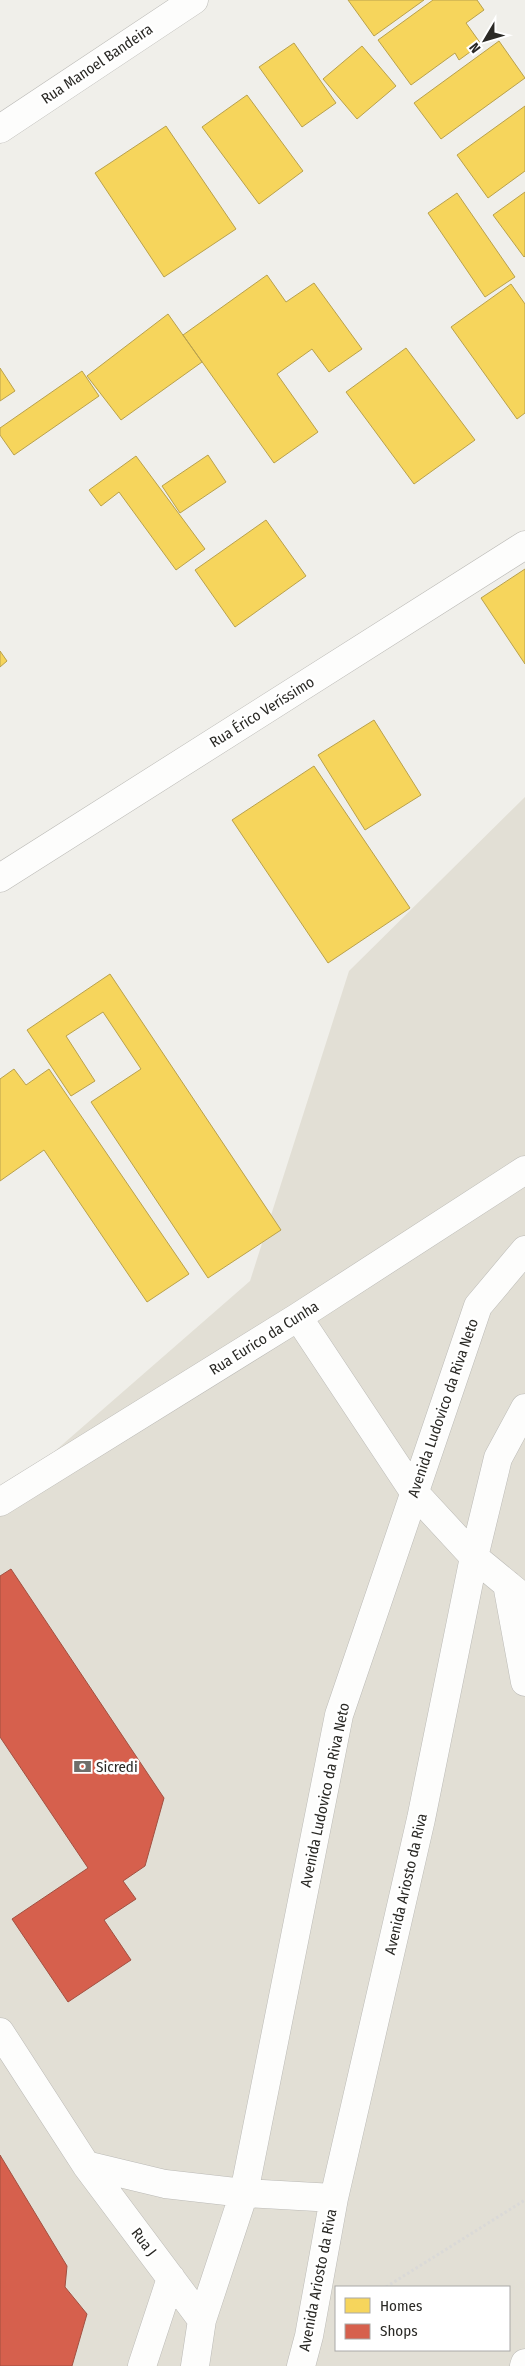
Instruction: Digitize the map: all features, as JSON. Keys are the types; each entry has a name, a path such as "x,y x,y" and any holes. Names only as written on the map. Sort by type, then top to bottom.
{"street":[{"name":"Rua Manoel Bandeira","path":"0,129 194,0"},
{"name":"Rua Érico Veríssimo","path":"0,878 525,545"},
{"name":"Rua Eurico da Cunha","path":"0,1502 298,1316 525,1170"},
{"name":"Avenida Ludovico da Riva Neto","path":"195,2366 202,2320 244,2194 339,1715 478,1306 525,1250"},
{"path":"298,1316 414,1492 474,1557 516,1592 525,1682"},
{"name":"Avenida Ariosto da Riva","path":"301,2366 309,2336 334,2198 421,1818 474,1557 498,1458 525,1408"},
{"name":"Rua J","path":"4,2048 86,2165 202,2320"},
{"path":"86,2165 165,2184 244,2194 334,2198"},
{"path":"142,2366 171,2278"}],"path":[{"path":"388,2286 525,2200"}],"shaded area":[{"path":"525,797 525,2366 0,2366 0,1499 250,1281 349,971"}],"building: Homes":[{"path":"348,0 424,0 374,36"},
{"path":"433,0 477,0 484,10 466,23 481,44 459,60 455,53 411,85 378,40"},
{"path":"499,41 525,78 441,139 414,103"},
{"path":"294,43 336,103 302,127 259,67"},
{"path":"362,46 396,86 357,119 323,79"},
{"path":"247,95 303,171 259,204 202,127"},
{"path":"525,106 525,171 488,198 457,155"},
{"path":"166,126 236,229 164,277 95,173"},
{"path":"525,192 525,256 524,257 493,215"},
{"path":"457,193 515,277 485,297 428,213"},
{"path":"267,275 286,302 314,283 362,349 329,372 312,349 277,374 318,432 274,463 183,335"},
{"path":"511,284 525,304 525,413 517,419 451,327"},
{"path":"168,314 202,362 121,420 87,376"},
{"path":"406,348 475,440 414,484 346,392"},
{"path":"0,368 15,391 0,401"},
{"path":"82,371 99,396 14,455 0,435 0,428"},
{"path":"208,455 226,482 180,513 162,486"},
{"path":"136,456 205,549 176,570 119,492 101,506 89,490"},
{"path":"266,520 306,576 235,627 195,570"},
{"path":"525,569 525,664 481,598"},
{"path":"0,651 7,661 0,667"},
{"path":"374,720 421,795 365,830 318,755"},
{"path":"314,766 410,908 328,963 232,820"},
{"path":"110,974 281,1230 208,1278 91,1102 141,1069 103,1012 66,1036 95,1081 71,1096 27,1030"},
{"path":"14,1069 26,1085 49,1069 189,1274 147,1302 44,1150 0,1181 0,1079"}],"building: Shops":[{"name":"Sicredi","path":"11,1569 164,1798 145,1866 123,1881 136,1899 104,1920 131,1960 68,2002 12,1919 88,1868 0,1737 0,1576"},
{"path":"0,2155 67,2266 65,2287 87,2314 72,2366 0,2366"}],"place":[{"name":"Sicredi","path":"82,1767"}]}
